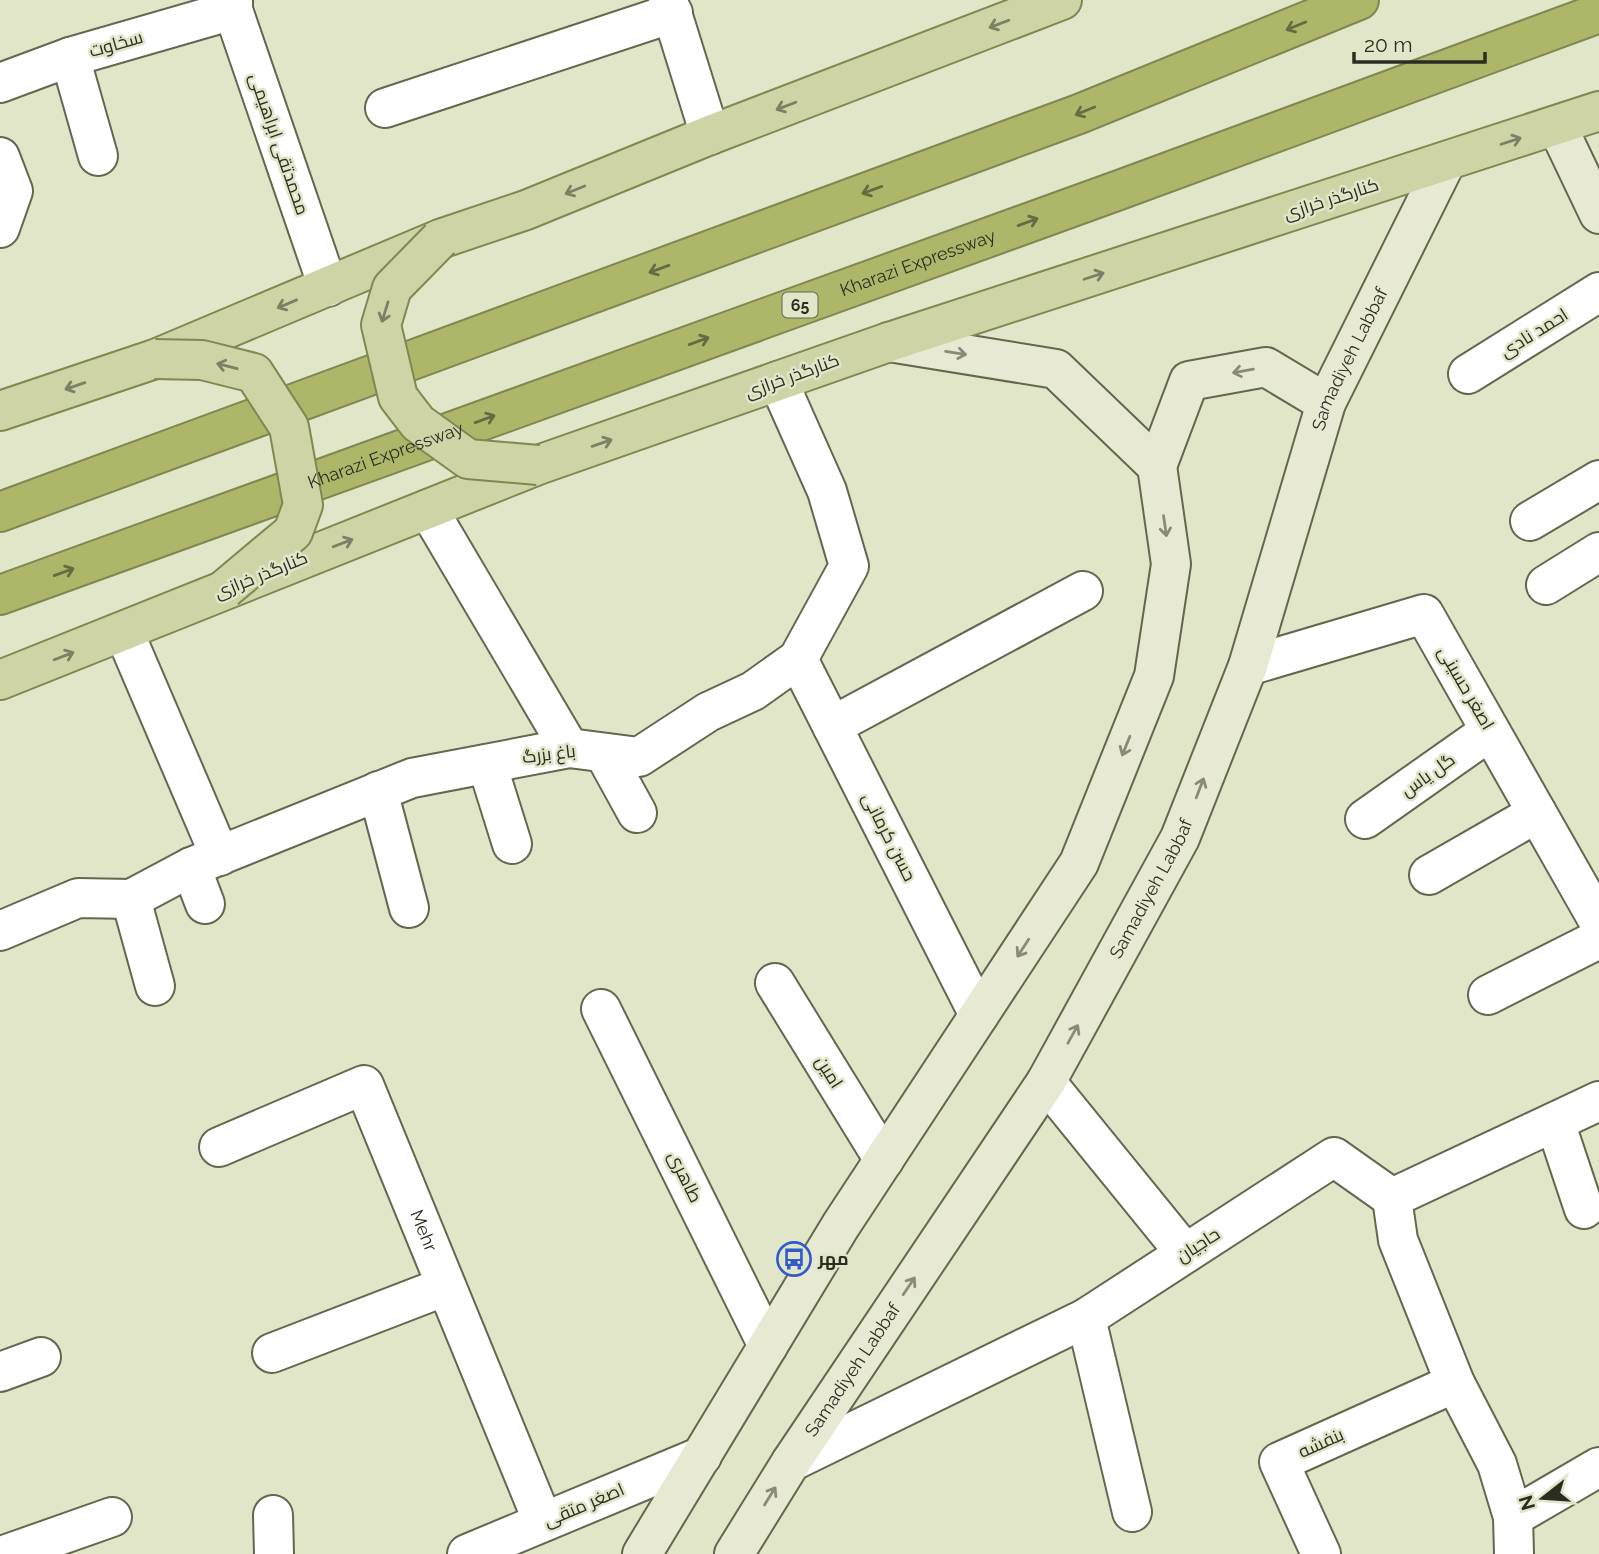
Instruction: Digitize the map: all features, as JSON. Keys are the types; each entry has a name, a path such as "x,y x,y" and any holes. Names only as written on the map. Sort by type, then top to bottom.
{"highway":[{"path":"0,512 1079,114 1359,0"},
{"name":"Kharazi Expressway","path":"0,595 1599,13"}],"main road":[{"path":"0,411 155,359 440,239 526,210 710,135 1062,0"},
{"name":"کنارگذر خرازی","path":"0,680 538,466 889,342 1599,111"},
{"path":"1557,126 1599,214"},
{"name":"Samadiyeh Labbaf","path":"734,1554 791,1462 1046,1082 1180,838 1248,666 1326,403 1446,162"},
{"path":"440,239 392,288 381,325 398,397 418,422 468,459 538,466"},
{"path":"889,342 1056,369 1157,466"},
{"path":"155,359 202,360 254,373 289,427 303,505 292,532 225,589"},
{"path":"645,1553 841,1225 1079,863 1154,676 1171,564 1157,466 1189,381 1266,367 1326,403"}],"street":[{"name":"سخاوت","path":"0,83 70,57 233,5"},
{"name":"محمدتقی ابراهیمی","path":"233,5 328,287"},
{"path":"385,108 671,7 710,135"},
{"path":"70,57 98,156"},
{"path":"0,157 13,191 0,228"},
{"name":"احمد نادی","path":"1468,374 1599,292"},
{"name":"باغ بزرگ","path":"0,931 78,898 131,899 205,861 412,778 587,750 639,757 708,712 753,691 798,659 849,566 827,491 778,381"},
{"path":"1530,521 1599,480"},
{"path":"428,509 587,750 637,813"},
{"path":"1546,585 1599,552"},
{"path":"832,726 1083,591"},
{"name":"اصغر حسینی","path":"1248,666 1424,614 1599,922"},
{"path":"124,632 205,861 205,904"},
{"name":"حسن کرمانی","path":"798,659 979,1015"},
{"name":"گل یاس","path":"1365,819 1490,731"},
{"path":"487,764 512,844"},
{"path":"378,791 409,908"},
{"path":"1429,875 1537,813"},
{"path":"131,899 155,986"},
{"path":"1488,995 1599,939"},
{"name":"امین","path":"775,982 884,1160"},
{"name":"طاهری","path":"601,1009 768,1346"},
{"path":"1046,1082 1185,1253"},
{"name":"Mehr","path":"219,1147 364,1085 543,1522"},
{"path":"1514,1554 1513,1517 1497,1464 1455,1383 1398,1240 1392,1198 1599,1101"},
{"path":"1555,1122 1584,1209"},
{"name":"حاجیان","path":"791,1462 1086,1318 1334,1157 1392,1198"},
{"path":"272,1353 446,1286"},
{"path":"1086,1318 1132,1512"},
{"path":"0,1372 41,1357"},
{"name":"بنفشه","path":"1321,1554 1279,1462 1455,1383"},
{"name":"اصغر متقی","path":"467,1554 702,1456"},
{"path":"1513,1517 1599,1466"},
{"path":"273,1515 274,1554"},
{"path":"7,1554 112,1517"}],"place":[{"name":"مهر","path":"794,1259"}]}
